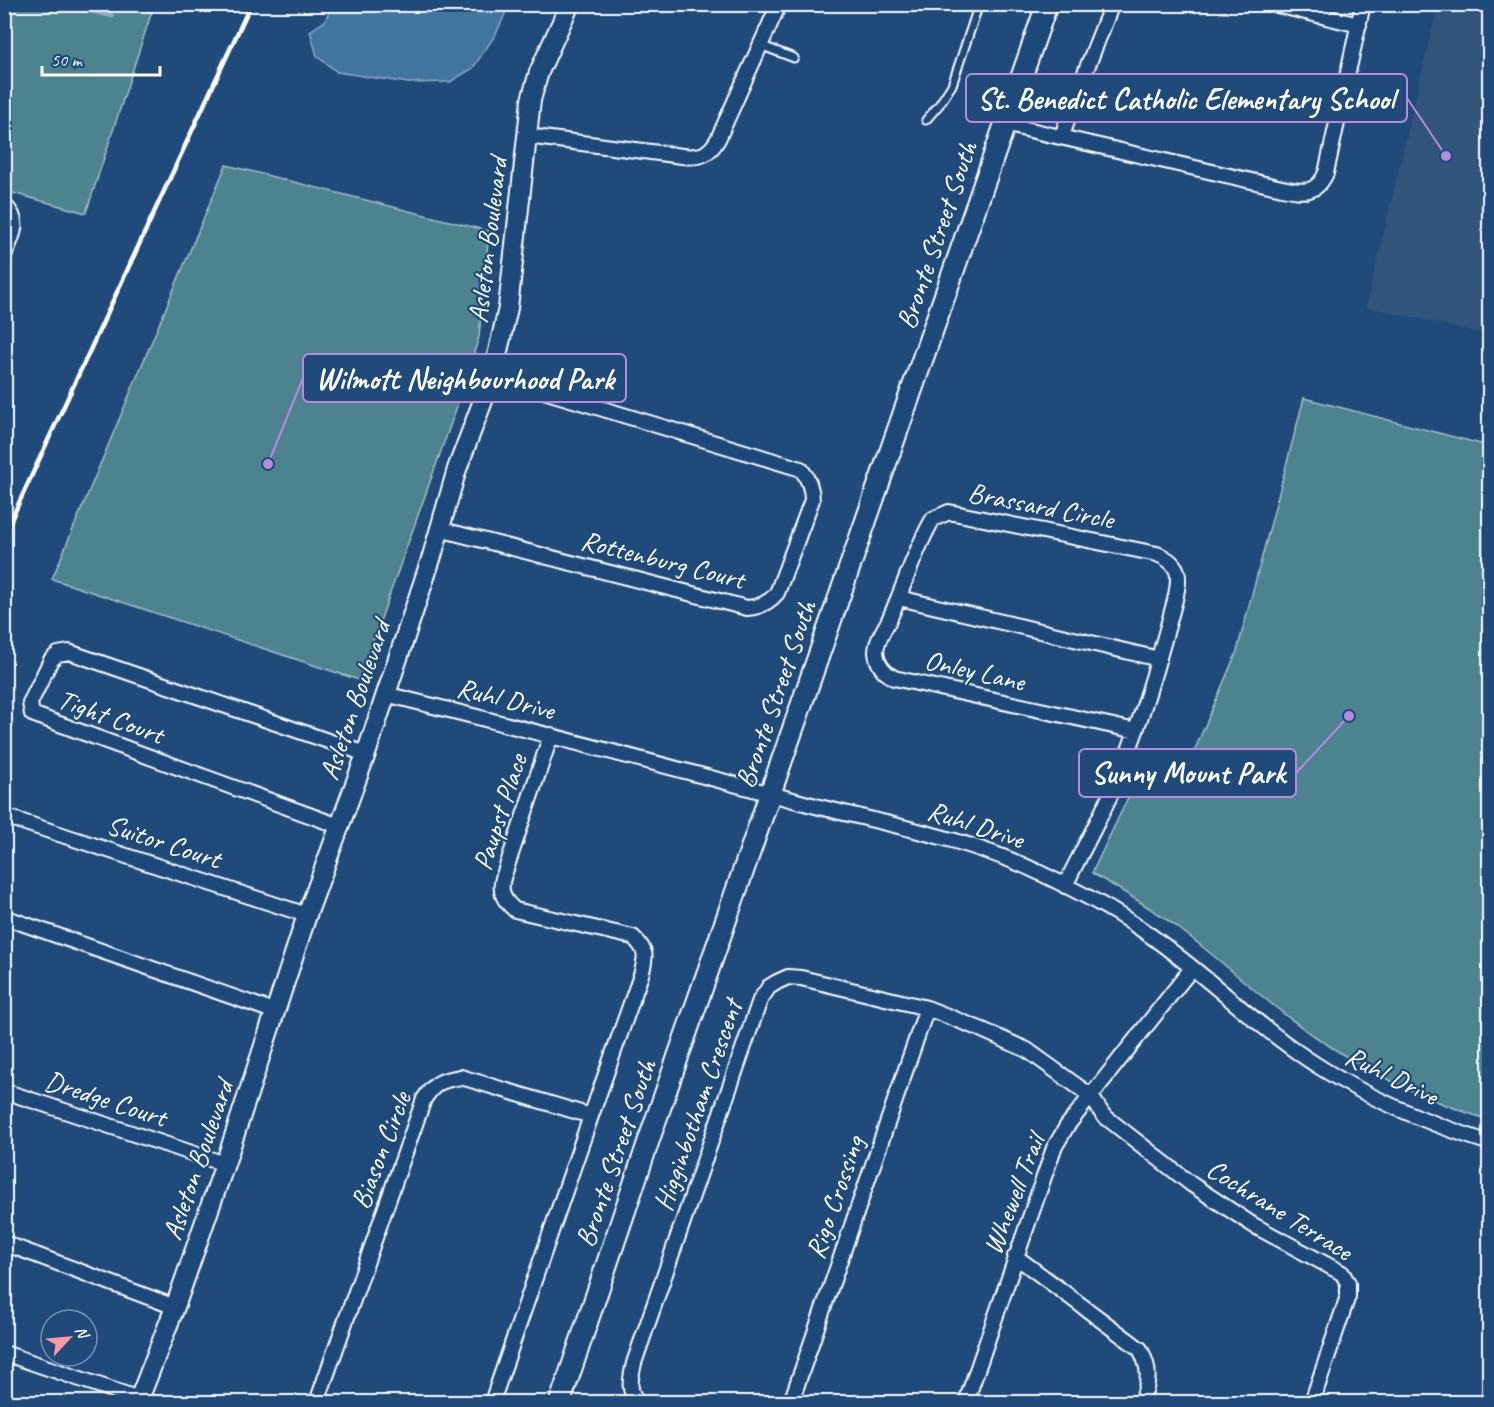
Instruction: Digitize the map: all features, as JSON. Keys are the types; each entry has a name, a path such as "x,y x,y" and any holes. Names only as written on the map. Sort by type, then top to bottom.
{"main road":[{"name":"Bronte Street South","path":"560,1402 1047,4"}],"street":[{"name":"Asleton Boulevard","path":"139,1401 225,1164 307,915 366,754 440,529 457,469 492,377 508,308 531,100 539,72 570,4"},
{"path":"527,136 682,156 702,156 711,150 718,139 779,4"},
{"path":"1062,137 1112,4"},
{"path":"1273,4 1359,25"},
{"path":"1004,124 1282,188 1306,191 1322,182 1326,173 1364,4"},
{"path":"4,205 13,215 16,230 4,255"},
{"name":"Rottenburg Court","path":"440,529 735,605 755,608 770,601 777,593 812,500 812,489 801,469 492,377"},
{"name":"Brassard Circle","path":"899,598 933,519 949,512 1156,554 1168,559 1178,570 1178,585 1159,659 1136,731 1122,769 1065,886"},
{"path":"899,598 1159,659"},
{"name":"Onley Lane","path":"899,598 876,650 878,662 885,673 894,678 1136,731"},
{"name":"Tight Court","path":"339,826 32,714 30,703 51,660 58,654 69,652 366,754"},
{"name":"Ruhl Drive","path":"385,694 955,840 1029,868 1114,910 1321,1068 1410,1114 1490,1143"},
{"name":"Paupst Place","path":"551,735 503,878 501,886 503,896 515,910 633,937 642,945 646,954 642,975 591,1116"},
{"name":"Suitor Court","path":"4,816 307,915"},
{"path":"4,917 276,1012"},
{"name":"Whewell Trail","path":"966,1402 1054,1148 1067,1126 1192,968"},
{"name":"Higginbotham Crescent","path":"637,1402 632,1396 630,1381 634,1363 760,1000 769,987 788,977 801,978 927,1008 1027,1050 1091,1096"},
{"name":"Rigo Crossing","path":"791,1402 927,1008"},
{"name":"Biason Circle","path":"317,1402 424,1099 432,1086 446,1079 461,1077 591,1116"},
{"name":"Dredge Court","path":"4,1091 225,1164"},
{"name":"Cochrane Terrace","path":"1091,1096 1103,1115 1191,1184 1253,1225 1342,1273 1348,1283 1348,1296 1312,1402"},
{"path":"492,1402 591,1116"},
{"path":"4,1243 175,1307"},
{"path":"1015,1257 1140,1349 1146,1360 1149,1374 1142,1402"},
{"path":"4,1353 139,1401"}],"lane":[{"path":"926,120 952,85 979,4"},
{"path":"760,45 794,58"}],"shaded area":[{"path":"332,4 509,5 496,34 473,68 450,82 408,83 337,72 317,56 310,31 325,21"},
{"path":"1438,4 1489,5 1489,335 1366,307"}],"green space":[{"path":"4,5 154,5 86,213 5,191"},
{"path":"226,165 489,231 479,337 455,412 359,680 52,579"},
{"path":"1304,398 1489,446 1489,1120 1406,1088 1347,1057 1289,1018 1177,927 1092,873 1136,781 1175,796 1237,651"}],"waterway":[{"path":"63,4 112,16"}],"railway":[{"path":"4,535 251,4"}],"place":[{"name":"St. Benedict Catholic Elementary School","path":"1446,156"},
{"name":"Wilmott Neighbourhood Park","path":"268,464"},
{"name":"Sunny Mount Park","path":"1349,716"}]}
